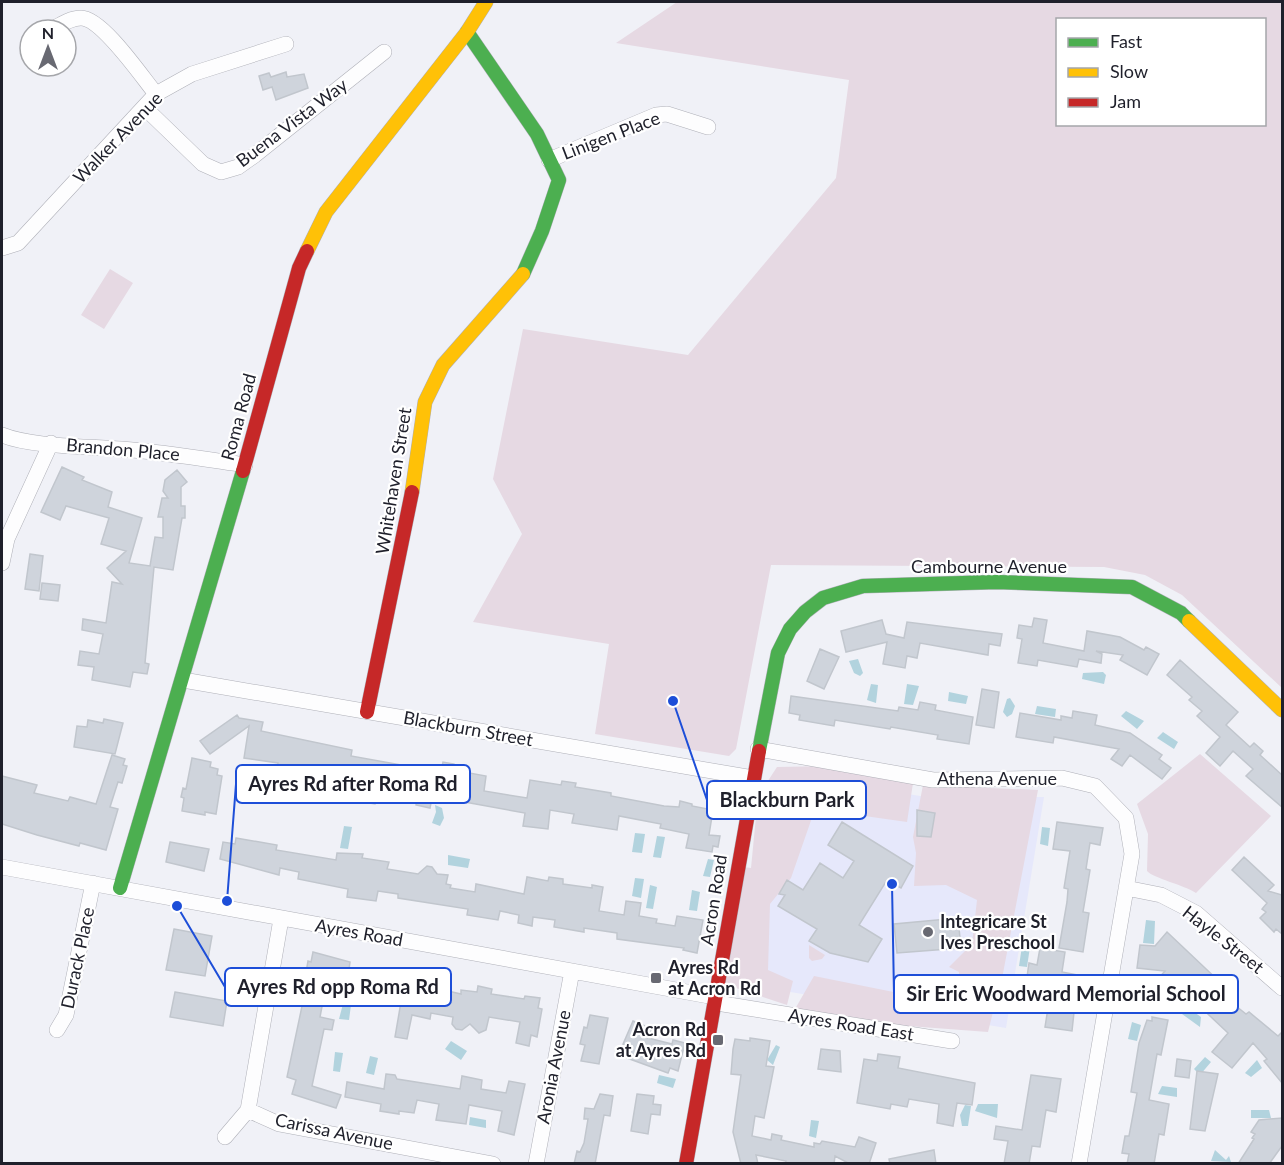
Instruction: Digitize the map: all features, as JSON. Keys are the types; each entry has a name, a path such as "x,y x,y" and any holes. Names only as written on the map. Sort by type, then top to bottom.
{"street":[{"name":"Roma Road","path":"120,888 183,680 299,268 326,212 466,32 486,2"},
{"path":"78,18 98,24 156,94"},
{"name":"Whitehaven Street","path":"367,712 411,503 425,402 443,365 521,279 542,231 559,180 537,134 466,32"},
{"name":"Walker Avenue","path":"2,248 18,243 156,94 192,74 286,44"},
{"name":"Buena Vista Way","path":"145,108 202,164 221,172 237,167 255,155 384,52"},
{"name":"Linigen Place","path":"549,160 656,115 667,114 708,126"},
{"name":"Brandon Place","path":"2,435 10,439 161,452 245,465"},
{"path":"2,563 7,539 51,443"},
{"name":"Cambourne Avenue","path":"758,749 778,652 790,629 805,612 823,598 863,586 996,582 1132,587 1181,613 1282,710"},
{"name":"Blackburn Street","path":"183,680 753,778"},
{"name":"Acron Road","path":"686,1164 758,749"},
{"name":"Athena Avenue","path":"758,749 933,780 1062,778 1095,786 1125,818 1132,854 1079,1164"},
{"name":"Ayres Road","path":"2,867 572,970 709,996 716,1000"},
{"name":"Durack Place","path":"57,1030 66,1015 93,883"},
{"name":"Hayle Street","path":"1126,888 1161,895 1196,914 1282,988"},
{"path":"225,1137 248,1110 281,919"},
{"name":"Aronia Avenue","path":"536,1164 572,970"},
{"name":"Ayres Road East","path":"716,1000 723,1004 952,1041"},
{"name":"Carissa Avenue","path":"248,1110 279,1124 493,1164"}],"shaded area":[{"path":"677,2 1282,2 1282,688 1182,595 1145,575 1104,567 771,565 736,749 729,756 595,734 609,644 473,622 522,534 493,479 523,329 688,355 836,178 849,80 616,43"},
{"path":"110,269 133,283 104,329 81,315"},
{"path":"858,659 863,673 860,676 854,673 849,661"},
{"path":"1103,672 1106,675 1104,684 1082,679 1083,673"},
{"path":"871,684 878,685 876,703 867,700"},
{"path":"907,684 919,686 913,705 904,704"},
{"path":"949,692 968,696 966,704 948,701"},
{"path":"1010,698 1015,706 1012,714 1007,717 1003,712 1007,699"},
{"path":"1037,706 1056,709 1055,717 1035,714"},
{"path":"1126,711 1144,721 1137,729 1121,716"},
{"path":"1163,732 1178,742 1174,749 1157,738"},
{"path":"1200,754 1271,816 1196,893 1147,871 1148,834 1137,804"},
{"path":"831,766 913,783 907,822 815,809 791,878 770,904 768,970 793,981 787,1005 721,983 743,867 751,868 758,796 777,767"},
{"path":"784,773 926,797 1044,797 1006,1028 748,985"},
{"path":"923,785 1038,790 996,1010 958,1003 959,972 949,967 972,944 977,900 946,885 914,886 916,853 913,837"},
{"path":"435,805 442,808 444,818 440,826 432,823 436,812"},
{"path":"344,826 352,827 348,849 340,848"},
{"path":"1042,827 1050,828 1048,846 1040,844"},
{"path":"635,833 645,834 642,853 632,852"},
{"path":"657,836 665,837 661,858 653,857"},
{"path":"448,855 470,859 468,868 448,865"},
{"path":"708,859 714,860 710,877 703,876"},
{"path":"635,878 644,879 641,898 632,896"},
{"path":"650,885 657,887 653,909 646,908"},
{"path":"692,890 700,892 697,911 689,910"},
{"path":"1146,920 1155,921 1154,944 1143,943"},
{"path":"809,945 825,955 822,959 812,961 809,958"},
{"path":"1022,946 1030,947 1027,967 1019,966"},
{"path":"814,976 993,1012 988,1032 895,1025 795,1009"},
{"path":"1043,994 1051,995 1046,1013 1040,1012"},
{"path":"343,1004 351,1005 349,1020 339,1019"},
{"path":"1187,1007 1201,1017 1200,1027 1182,1014"},
{"path":"1132,1022 1141,1025 1137,1041 1128,1039"},
{"path":"451,1041 467,1051 461,1060 445,1049"},
{"path":"776,1045 780,1047 773,1065 767,1060"},
{"path":"335,1052 343,1053 340,1072 333,1071"},
{"path":"370,1056 378,1058 374,1075 366,1073"},
{"path":"1205,1057 1211,1062 1200,1075 1194,1069"},
{"path":"1257,1060 1262,1068 1251,1077 1245,1073"},
{"path":"659,1075 676,1079 673,1088 657,1083"},
{"path":"1162,1086 1177,1088 1177,1097 1158,1094"},
{"path":"978,1104 998,1104 997,1118 975,1111"},
{"path":"965,1105 971,1106 968,1126 962,1126 960,1115"},
{"path":"1251,1110 1269,1110 1271,1118 1251,1118"},
{"path":"470,1117 486,1120 486,1128 469,1125"},
{"path":"811,1120 819,1121 816,1138 809,1136"},
{"path":"1215,1150 1226,1160 1229,1156 1231,1162 1211,1161"}],"building":[{"path":"286,72 287,77 304,74 308,88 276,100 272,87 263,90 259,76 269,73 271,77"},
{"path":"62,467 84,477 82,480 112,492 108,507 142,518 129,563 150,566 155,537 163,538 163,517 158,517 162,498 168,498 163,491 165,480 177,470 187,482 181,487 181,506 185,506 185,518 182,518 173,570 154,567 145,663 149,664 147,674 133,672 130,687 92,680 94,667 78,665 80,651 99,654 103,634 82,630 83,619 106,623 112,582 122,584 107,568 126,551 101,544 109,518 66,506 60,520 41,512"},
{"path":"30,554 43,556 39,591 25,589"},
{"path":"42,583 60,585 58,601 40,599"},
{"path":"1034,618 1047,620 1043,643 1084,651 1087,631 1120,637 1144,650 1146,647 1159,654 1147,675 1120,660 1123,655 1096,651 1102,654 1101,663 1079,659 1077,667 1038,660 1037,666 1018,663 1022,639 1017,638 1019,625 1032,627"},
{"path":"882,620 886,634 904,638 907,622 1002,634 1000,646 989,644 988,655 920,643 917,658 907,656 905,668 883,664 887,642 846,652 841,631"},
{"path":"820,649 839,657 824,689 807,681"},
{"path":"1180,660 1238,712 1226,725 1250,747 1254,743 1263,751 1260,755 1282,775 1282,807 1246,776 1253,769 1233,751 1220,766 1206,753 1220,737 1197,716 1202,711 1189,700 1192,697 1167,675"},
{"path":"982,689 999,692 994,728 976,725"},
{"path":"791,696 898,711 899,707 918,710 920,702 936,705 935,710 973,717 969,744 937,739 938,735 891,727 890,729 835,720 834,726 799,720 800,715 789,713"},
{"path":"1073,711 1097,715 1095,725 1130,733 1162,755 1159,759 1171,768 1162,779 1130,755 1122,766 1111,759 1119,749 1054,737 1053,743 1016,737 1020,713 1061,720 1061,716 1072,718"},
{"path":"237,715 239,718 263,722 261,731 352,750 351,756 418,768 417,772 440,776 443,762 454,764 453,770 486,776 484,791 527,798 530,780 561,785 562,781 576,783 575,787 611,793 611,796 664,806 679,807 680,801 692,804 692,806 713,810 709,835 720,836 718,847 713,846 712,852 686,848 689,834 660,828 661,824 619,816 617,830 572,823 574,814 550,810 548,829 523,826 525,813 448,799 432,798 430,808 416,805 418,795 379,788 375,804 344,799 346,789 307,782 306,789 294,787 296,773 277,770 278,763 244,758 249,726 210,754 200,741"},
{"path":"104,719 123,723 115,754 74,747 77,726 87,727 88,720 103,723"},
{"path":"112,755 125,759 123,765 127,766 122,783 118,782 110,807 118,809 106,850 80,843 79,846 2,824 2,776 37,785 34,793 68,801 70,797 96,804"},
{"path":"192,758 211,762 210,767 218,769 217,775 222,776 216,814 205,812 205,815 182,811 184,798 181,797 183,788 186,789"},
{"path":"917,810 935,813 931,837 917,836"},
{"path":"842,822 913,866 901,888 887,880 859,925 882,939 868,962 830,953 809,941 817,929 778,906 785,895 779,894 787,880 803,890 820,863 843,878 854,861 828,845"},
{"path":"1057,822 1103,828 1100,845 1090,843 1086,869 1090,870 1083,912 1089,913 1083,952 1059,948 1067,902 1068,889 1064,888 1070,851 1053,849"},
{"path":"236,838 277,845 276,850 336,860 337,853 363,854 362,858 389,862 387,869 418,874 427,866 432,867 437,874 448,875 446,884 451,885 450,888 475,892 476,884 524,894 527,877 548,881 549,877 563,879 563,884 592,888 592,885 603,887 599,911 624,915 626,901 641,903 639,916 657,919 656,923 675,926 677,916 703,920 697,953 683,950 684,948 617,939 617,933 584,928 584,932 554,927 555,920 533,917 532,926 518,923 519,915 500,911 498,920 467,915 468,909 398,898 398,894 378,891 376,901 347,897 348,889 298,879 299,872 280,868 279,875 220,859 223,842 235,844"},
{"path":"170,842 209,849 204,871 166,862"},
{"path":"1244,857 1274,885 1268,891 1282,895 1282,934 1276,929 1274,932 1260,918 1266,912 1262,909 1267,903 1232,870"},
{"path":"958,918 961,948 897,953 894,924"},
{"path":"174,929 212,936 205,976 166,970"},
{"path":"1167,932 1222,984 1215,993 1234,1009 1236,1006 1246,1014 1249,1012 1278,1036 1282,1032 1282,1083 1264,1061 1267,1059 1253,1043 1232,1068 1212,1052 1228,1033 1192,999 1198,992 1175,978 1165,988 1156,981 1165,971 1137,968 1140,945 1155,946"},
{"path":"1040,948 1065,952 1062,972 1078,975 1072,1031 1045,1027 1048,1008 1060,1010 1064,987 1038,983 1038,987 1026,984 1029,963 1037,965"},
{"path":"313,952 350,962 347,984 327,980 320,1017 334,1020 332,1030 324,1029 312,1086 341,1095 336,1108 292,1094 296,1080 287,1077 308,978 305,978 308,961 311,962"},
{"path":"368,976 400,980 461,994 461,990 477,992 478,986 492,989 491,994 524,999 525,996 540,998 538,1008 542,1009 537,1037 531,1035 529,1046 516,1043 520,1022 489,1017 486,1030 479,1033 470,1024 462,1030 456,1029 452,1024 453,1017 431,1013 430,1019 412,1015 407,1039 395,1037 402,996 365,990"},
{"path":"175,992 227,1001 223,1026 170,1017"},
{"path":"590,1015 608,1018 599,1064 581,1061 585,1045 580,1044"},
{"path":"1152,1017 1168,1020 1161,1055 1157,1054 1149,1100 1169,1104 1164,1135 1159,1134 1154,1164 1127,1164 1129,1154 1122,1153 1125,1136 1129,1136 1137,1093 1131,1092 1139,1043 1147,1020 1152,1021"},
{"path":"633,1021 652,1029 648,1038 672,1044 673,1040 685,1043 678,1071 670,1068 668,1073 627,1058 632,1048 623,1044"},
{"path":"750,1038 770,1041 766,1066 774,1067 764,1118 755,1116 752,1136 771,1140 772,1134 782,1136 781,1140 814,1147 814,1143 820,1144 822,1141 855,1147 859,1137 876,1143 869,1164 850,1164 835,1156 834,1164 785,1164 786,1161 756,1155 758,1164 741,1164 733,1132 741,1075 731,1074 735,1039 750,1041"},
{"path":"821,1049 840,1051 841,1072 818,1069"},
{"path":"878,1054 900,1057 898,1068 975,1083 972,1105 957,1103 953,1126 937,1123 939,1104 909,1099 907,1107 891,1104 890,1109 857,1103 864,1059 877,1061"},
{"path":"1177,1059 1191,1061 1189,1078 1175,1076"},
{"path":"1197,1071 1218,1074 1205,1131 1190,1129"},
{"path":"386,1074 395,1075 397,1079 460,1089 462,1076 482,1080 481,1089 506,1093 509,1081 525,1084 514,1135 498,1131 502,1111 469,1105 466,1124 436,1120 439,1104 417,1100 414,1113 399,1111 399,1114 380,1111 381,1104 345,1097 347,1082 384,1089"},
{"path":"1031,1075 1061,1079 1056,1112 1046,1110 1040,1147 1032,1146 1029,1164 1004,1164 1008,1141 994,1139 996,1126 1022,1130"},
{"path":"600,1094 613,1096 610,1116 604,1115 595,1164 574,1164 577,1151 580,1152 584,1143 588,1119 584,1119 585,1108 594,1109"},
{"path":"637,1094 654,1096 653,1104 661,1105 660,1115 651,1114 648,1134 631,1131"},
{"path":"1282,1118 1282,1146 1269,1164 1238,1164 1254,1139 1252,1138 1255,1134 1251,1132 1259,1120"},
{"path":"934,1150 936,1164 890,1164 889,1159"}],"traffic: fast":[{"path":"467,32 537,134 559,180 542,231 523,274"},
{"path":"120,888 243,471"},
{"path":"759,751 778,653 790,629 805,612 823,598 863,586 997,582 1132,587 1181,613 1189,621"}],"traffic: slow":[{"path":"307,251 326,212 467,32 486,2"},
{"path":"412,492 425,402 443,365 523,274"},
{"path":"1189,621 1282,710"}],"traffic: jam":[{"path":"243,471 299,268 307,251"},
{"path":"367,712 412,492"},
{"path":"686,1164 759,751"}],"place":[{"name":"Blackburn Park","path":"673,701"},
{"name":"Sir Eric Woodward Memorial School","path":"892,884"},
{"name":"Ayres Rd after Roma Rd","path":"227,901"},
{"name":"Ayres Rd opp Roma Rd","path":"177,906"},
{"name":"Integricare St Ives Preschool","path":"928,932"},
{"name":"Ayres Rd at Acron Rd","path":"656,978"},
{"name":"Acron Rd at Ayres Rd","path":"718,1040"}]}
